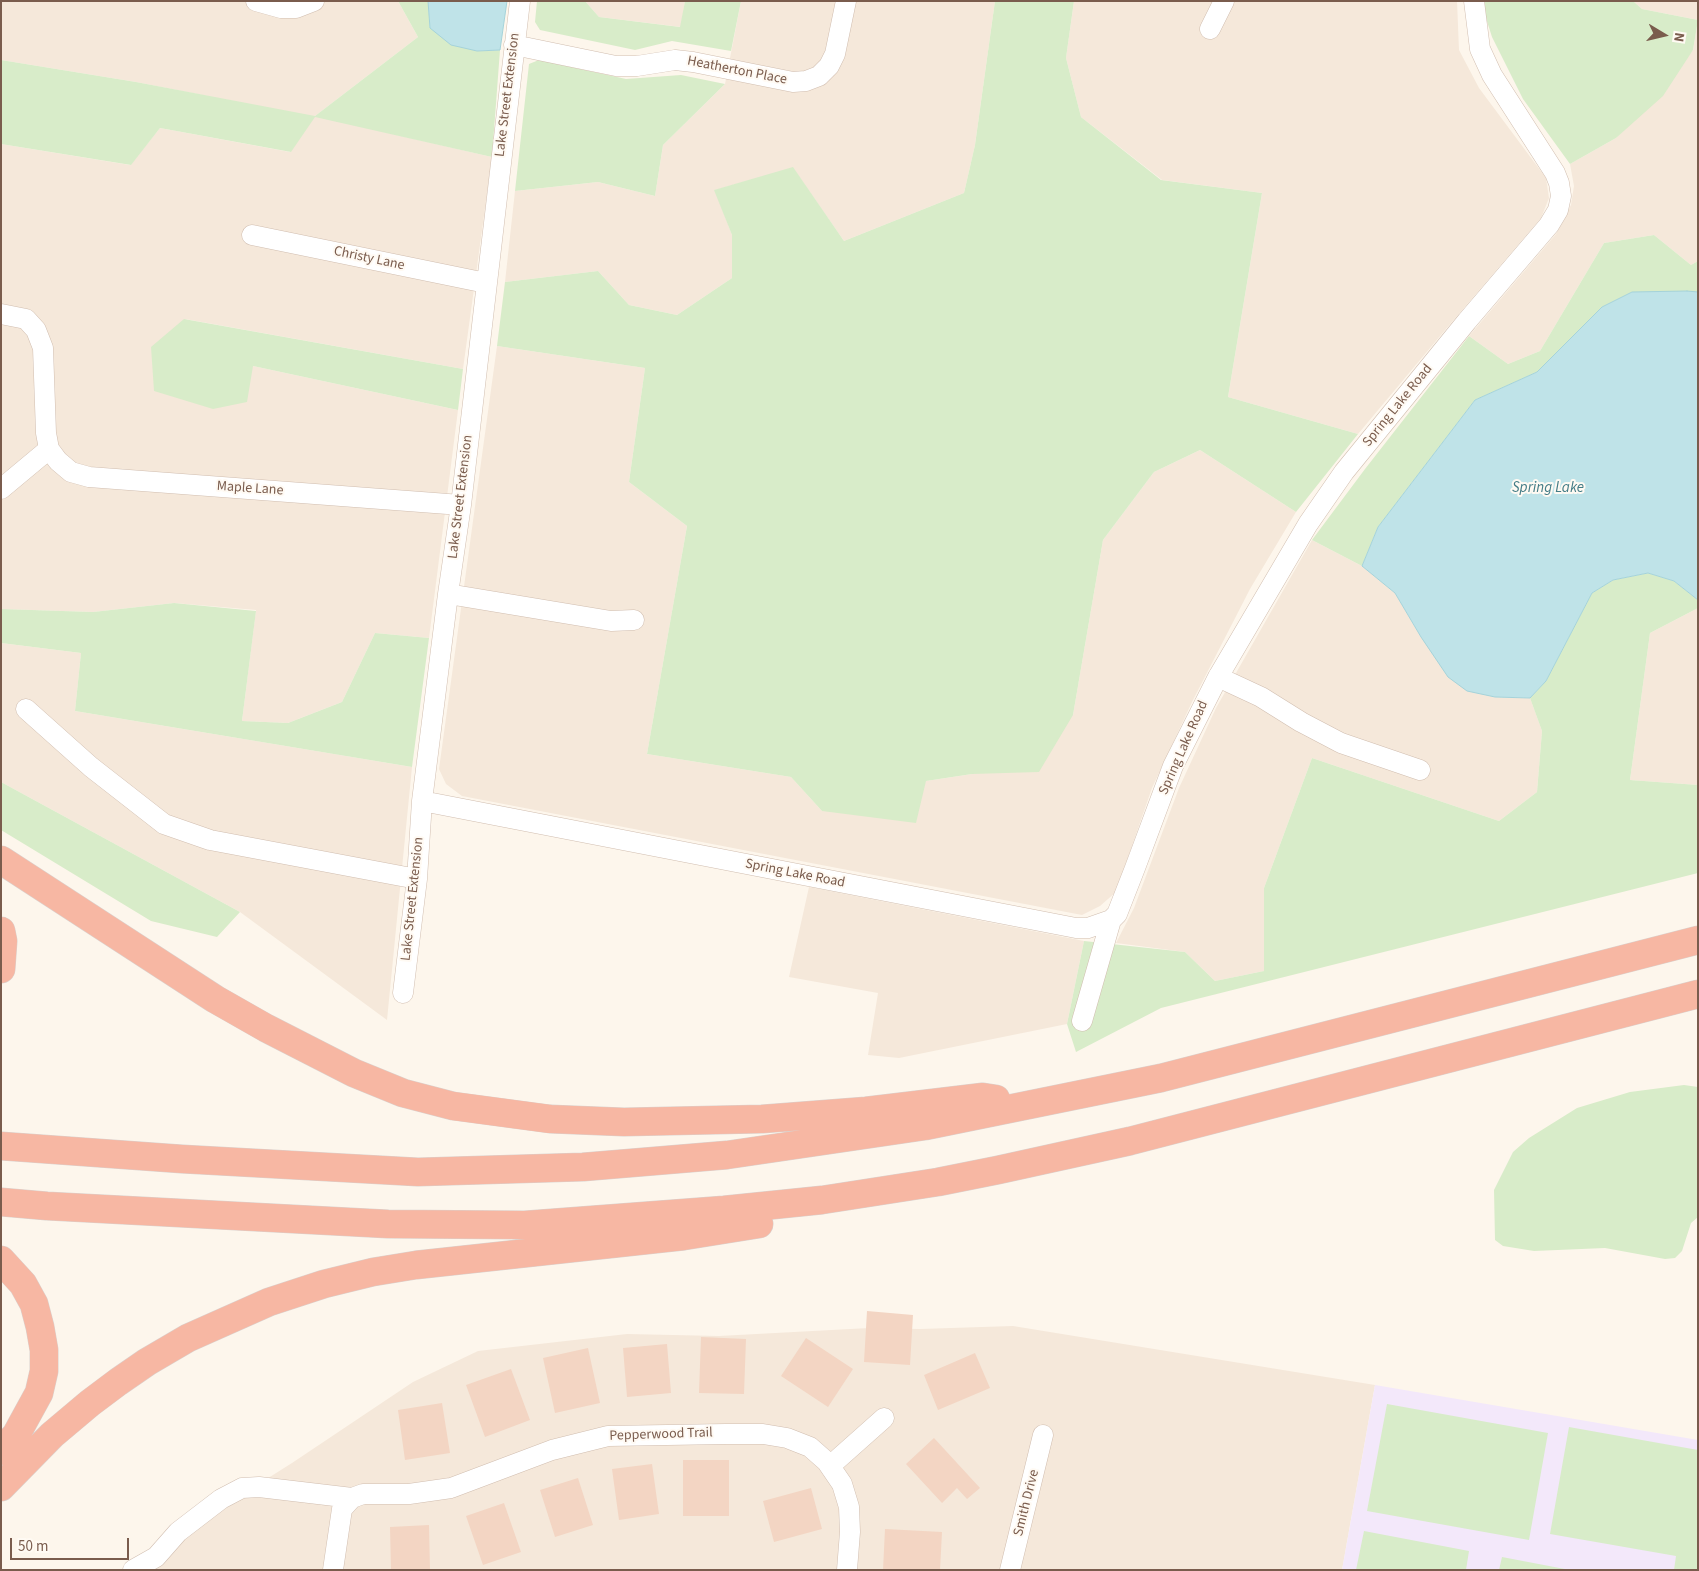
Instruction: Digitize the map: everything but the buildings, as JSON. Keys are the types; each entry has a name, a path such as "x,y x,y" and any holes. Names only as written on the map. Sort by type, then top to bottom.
{"highway":[{"path":"1,860 207,994 266,1028 370,1080 403,1093 453,1106 550,1119 624,1122 762,1119 866,1111 983,1098 1032,1105"},
{"path":"1,931 1,969"},
{"path":"1,1146 418,1172 583,1167 736,1154 925,1126 1161,1078 1698,940"},
{"path":"1,1202 388,1224 525,1225 781,1205 928,1183 998,1170 1130,1141 1698,994"},
{"path":"1,1487 52,1435 125,1377 188,1338 234,1316 324,1284 373,1272 416,1265 684,1236 824,1212 928,1183"},
{"path":"1,1260 23,1284 34,1304 44,1350 44,1371 39,1393 16,1435 1,1451"}],"street":[{"path":"256,1 281,8 296,8 314,1"},
{"name":"Lake Street Extension","path":"403,993 417,879 422,801 461,505 520,1"},
{"name":"Heatherton Place","path":"514,45 616,66 637,66 674,60 793,82 806,81 819,76 829,66 835,54 846,1"},
{"path":"1210,29 1224,1"},
{"name":"Spring Lake Road","path":"422,801 1076,928 1088,928 1111,920 1117,914 1136,868 1173,766 1218,676 1308,524 1344,472 1467,321 1549,225 1558,210 1561,196 1560,183 1492,75 1480,49 1474,1"},
{"name":"Christy Lane","path":"252,235 486,284"},
{"path":"1,314 26,319 36,330 43,348 48,449 1,489"},
{"name":"Maple Lane","path":"48,449 71,472 89,476 461,505"},
{"path":"448,594 611,621 634,620"},
{"path":"1218,676 1261,697 1301,722 1341,742 1420,770"},
{"path":"26,709 91,767 164,824 210,840 417,879"},
{"path":"1082,1021 1111,920"},
{"path":"830,1466 884,1418"},
{"name":"Pepperwood Trail","path":"133,1570 156,1557 178,1532 221,1499 242,1488 259,1487 352,1498 364,1494 409,1494 451,1488 552,1450 608,1436 763,1434 787,1438 810,1447 830,1466 842,1484 849,1507 850,1532 847,1570"},
{"name":"Smith Drive","path":"1010,1570 1043,1435"},
{"path":"333,1570 342,1509 352,1498"}],"shaded area":[{"path":"1,1 398,1 418,37 315,116 492,157 463,369 185,319 253,366 458,410 429,638 375,633 342,702 288,723 242,721 256,610 174,603 93,612 1,609 1,144 130,165 160,128 290,152 314,117 136,82 1,60"},
{"path":"585,1 685,1 681,27 599,17"},
{"path":"741,1 995,1 975,145 964,193 844,241 793,168 715,190 732,235 732,278 677,315 629,305 598,271 505,282 515,191 598,182 655,196 663,145 725,84"},
{"path":"1074,1 1457,1 1459,50 1479,88 1546,178 1549,198 1541,218 1358,434 1228,397 1262,193 1162,180 1081,117 1066,58"},
{"path":"1633,1 1698,1 1698,20 1642,9"},
{"path":"1698,20 1698,261 1691,265 1654,235 1604,243 1540,351 1508,364 1469,336 1556,234 1571,205 1574,186 1570,164 1616,138 1693,50"},
{"path":"497,346 645,368 629,482 687,526 647,754 791,777 822,811 926,781 972,774 1073,715 1103,540 1154,472 1200,450 1296,512 1250,589 1192,702 1152,788 1116,892 1100,906 1082,915 462,796 446,784 439,769"},
{"path":"1312,540 1362,566 1395,593 1421,637 1495,697 1530,698 1542,731 1537,792 1499,821 1312,758 1264,888 1264,971 1215,981 1185,952 1116,943 1134,908 1179,788 1216,708"},
{"path":"1698,608 1698,785 1630,780 1650,633"},
{"path":"1,643 81,653 75,711 412,767 387,1020 240,912 1,782"},
{"path":"809,887 1084,941 1067,1024 899,1058 868,1055 878,993 789,977"},
{"path":"1013,1326 1375,1385 1342,1570 140,1570 173,1538 292,1463 413,1382 478,1351 627,1334 719,1336 869,1328 920,1329"},
{"path":"1375,1385 1698,1440 1698,1570 1342,1570"}],"green space":[{"path":"398,1 428,1 430,28 477,51 500,50 492,157 315,117 291,152 160,128 131,165 1,144 1,60 136,82 315,116 418,37"},
{"path":"537,1 585,1 599,17 680,27 685,1 741,1 731,51 672,41 635,50 540,30 535,22"},
{"path":"995,1 1074,1 1066,58 1081,117 1161,180 1262,193 1228,397 1358,434 1296,512 1200,450 1154,472 1103,540 1073,715 1039,772 972,774 926,781 916,823 822,811 791,777 647,754 687,526 629,482 645,368 497,346 505,282 598,271 629,305 677,315 732,278 732,235 714,190 793,167 844,241 964,193 975,145"},
{"path":"1484,1 1633,1 1642,9 1698,20 1693,50 1663,96 1616,138 1570,164 1523,99 1492,37 1485,15"},
{"path":"539,60 626,79 681,75 725,84 663,145 655,196 598,182 515,191 529,64"},
{"path":"1654,235 1691,265 1698,261 1698,292 1632,292 1602,307 1537,372 1475,400 1378,527 1362,566 1312,540 1469,336 1508,364 1540,351 1604,243"},
{"path":"184,319 463,369 458,410 253,366 247,402 213,409 154,391 151,347"},
{"path":"1648,573 1674,581 1698,600 1698,608 1650,633 1630,780 1698,785 1698,873 1161,1008 1076,1052 1067,1024 1084,941 1185,952 1215,981 1264,971 1264,888 1312,758 1499,821 1537,792 1542,731 1530,698 1546,681 1592,593 1613,580"},
{"path":"174,603 256,611 242,721 288,723 342,702 375,633 429,638 412,767 75,711 81,653 1,643 1,609 93,612"},
{"path":"1,782 240,912 217,937 151,921 1,830"},
{"path":"1684,1085 1698,1087 1698,1217 1691,1223 1682,1251 1675,1258 1665,1259 1605,1248 1534,1251 1503,1246 1495,1240 1494,1190 1513,1152 1529,1138 1577,1108 1630,1092"},
{"path":"1387,1404 1548,1433 1529,1540 1367,1511"},
{"path":"1569,1427 1698,1450 1698,1570 1674,1570 1676,1556 1550,1534"},
{"path":"1364,1531 1469,1551 1466,1570 1356,1570"},
{"path":"1502,1557 1570,1570 1499,1570"}],"water":[{"path":"428,1 507,1 500,50 477,51 451,45 430,28"},
{"name":"Spring Lake","path":"1632,292 1698,292 1698,600 1674,581 1648,573 1613,580 1592,593 1546,681 1530,698 1495,697 1467,691 1448,677 1395,593 1362,566 1378,527 1475,400 1537,372 1602,307"}]}
